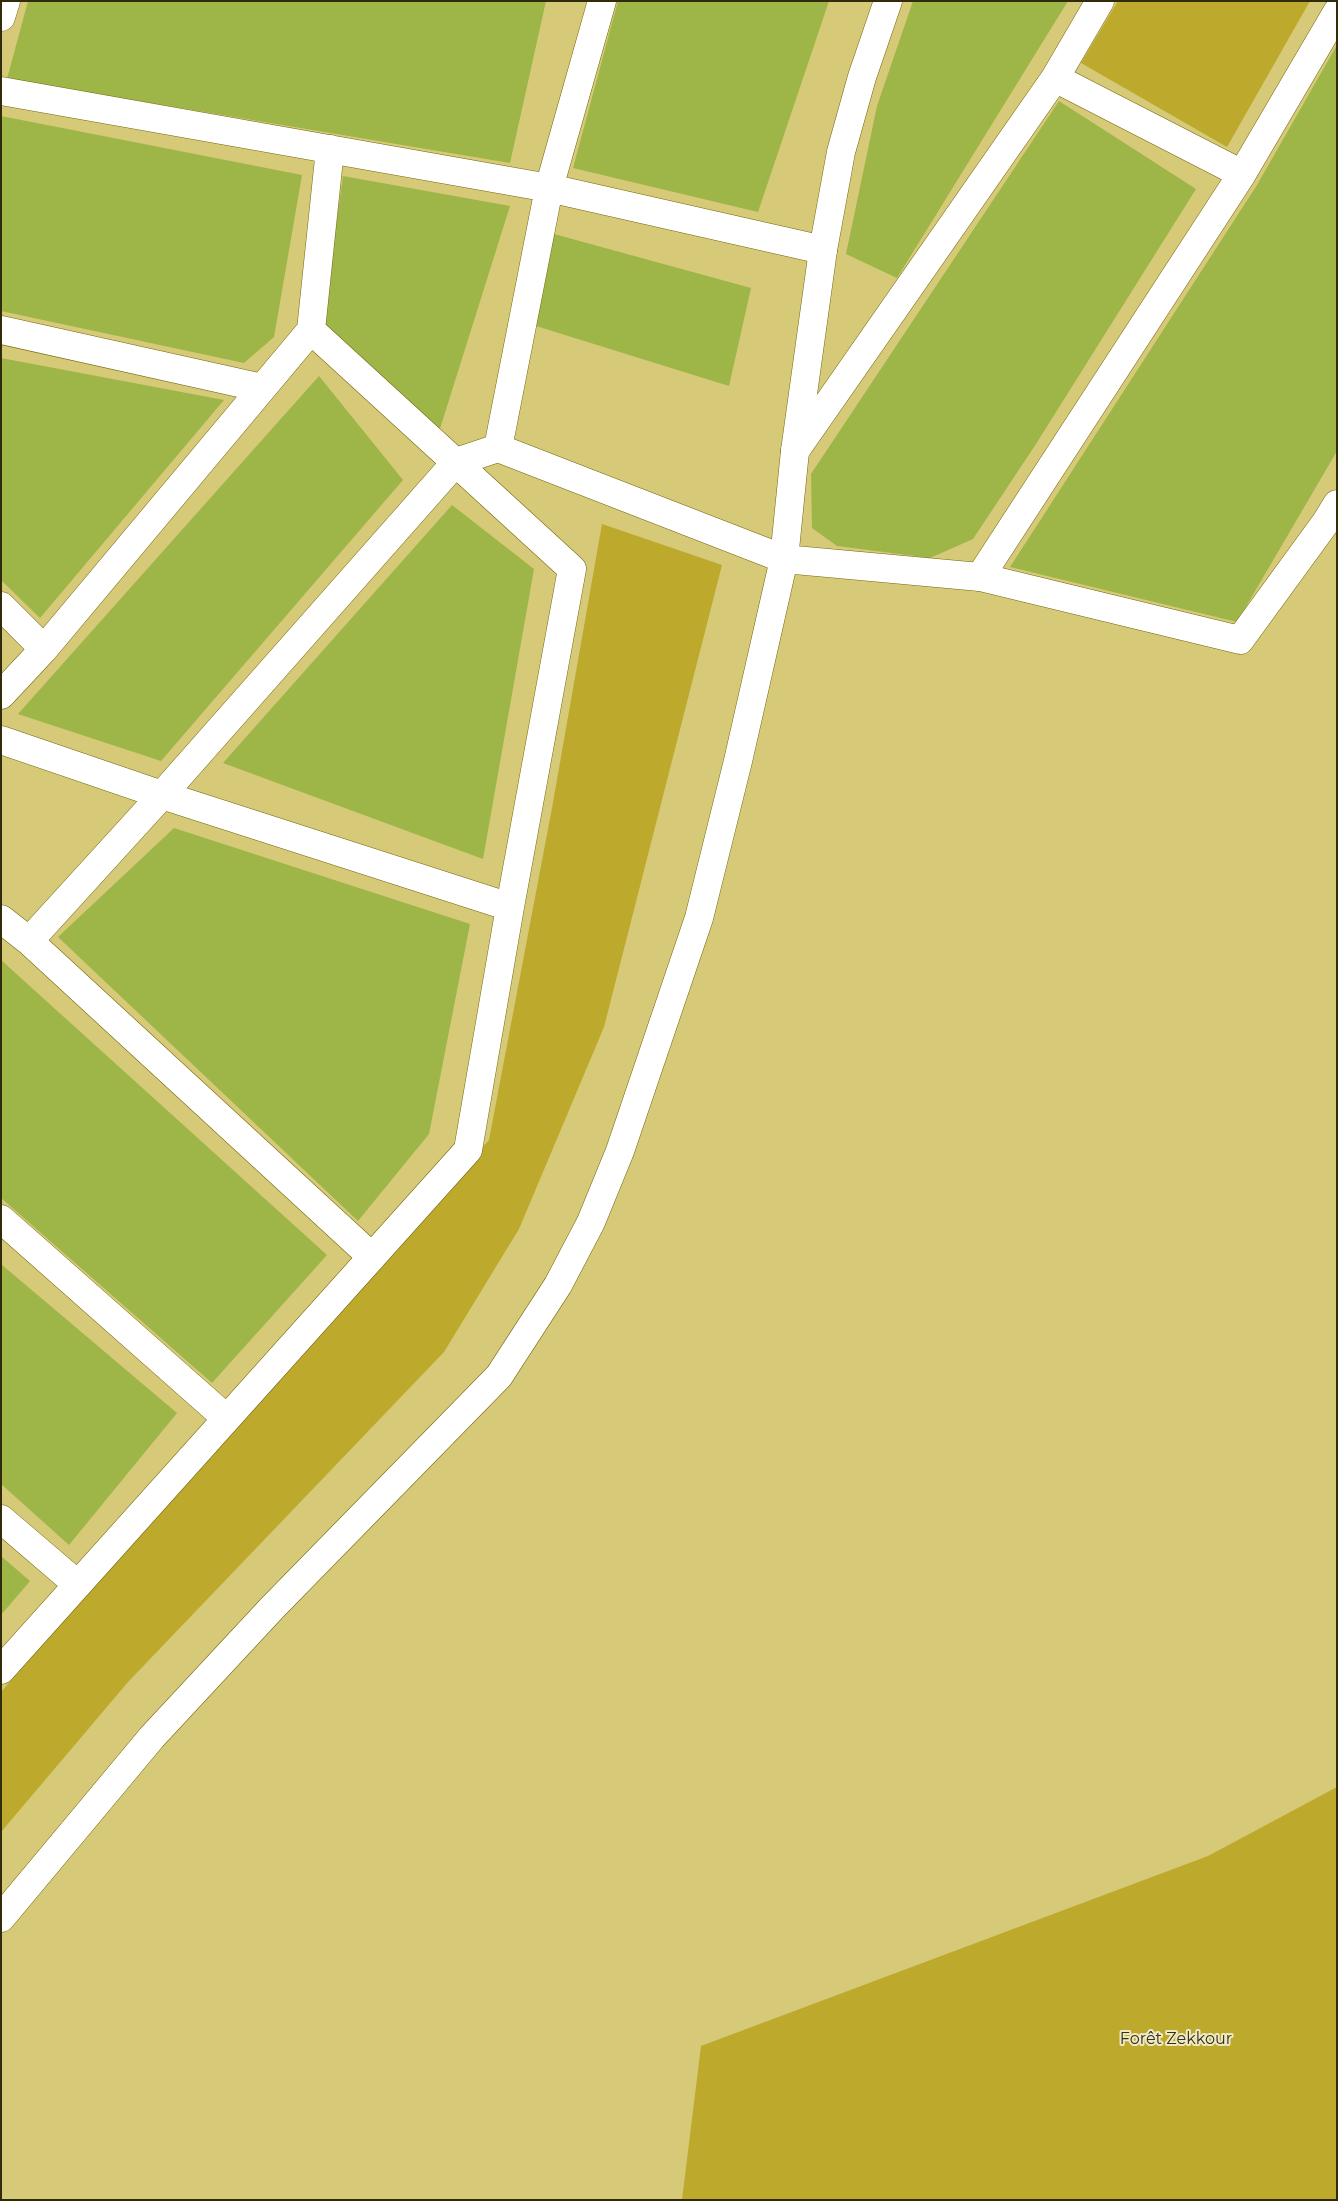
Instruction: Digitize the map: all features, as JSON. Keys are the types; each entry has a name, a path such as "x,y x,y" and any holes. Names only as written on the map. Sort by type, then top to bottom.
{"street":[{"path":"1,17 6,1"},
{"path":"498,448 549,188 602,1"},
{"path":"1,1918 152,1738 272,1608 499,1376 558,1285 591,1222 620,1151 699,918 738,761 784,558 795,450 823,250 841,152 862,77 888,1"},
{"path":"795,450 1055,78 1100,1"},
{"path":"980,577 1242,174 1337,12"},
{"path":"1055,78 1242,174"},
{"path":"1,91 549,188 823,250"},
{"path":"1,695 44,649 311,330 330,149"},
{"path":"1,330 262,388"},
{"path":"1,1670 468,1150 572,569 311,330"},
{"path":"29,941 162,796 456,462 498,448 784,558 980,577 1240,640 1337,504"},
{"path":"1,606 44,649"},
{"path":"1,740 162,796 510,907"},
{"path":"1,919 29,941 372,1257"},
{"path":"1,1219 226,1418"},
{"path":"1,1519 77,1584"}],"green space":[{"path":"1118,1 1310,1 1227,147 1081,63"},
{"path":"602,524 722,565 604,1027 519,1229 444,1352 128,1682 1,1832 1,1692 489,1140 552,808"},
{"name":"Forêt Zekkour","path":"1337,1787 1337,2200 682,2200 701,2046 1208,1856"}],"building":[{"path":"28,1 546,1 510,163 7,79"},
{"path":"618,1 829,1 758,212 573,168"},
{"path":"913,1 1068,1 897,278 846,254 877,106"},
{"path":"1337,45 1337,451 1237,622 1010,567 1257,185"},
{"path":"1059,101 1196,189 1036,444 973,539 930,558 837,546 812,528 811,474"},
{"path":"1,116 302,175 274,337 244,363 1,311"},
{"path":"343,176 510,206 438,435 322,326"},
{"path":"554,234 751,288 729,386 536,326"},
{"path":"1,358 224,400 40,618 1,580"},
{"path":"319,376 403,480 161,761 18,714"},
{"path":"452,505 534,569 483,859 223,763"},
{"path":"174,828 470,924 429,1134 358,1221 58,937"},
{"path":"1,960 327,1255 212,1383 1,1198"},
{"path":"1,1264 177,1413 69,1545 1,1484"},
{"path":"1,1556 30,1581 1,1615"}]}
